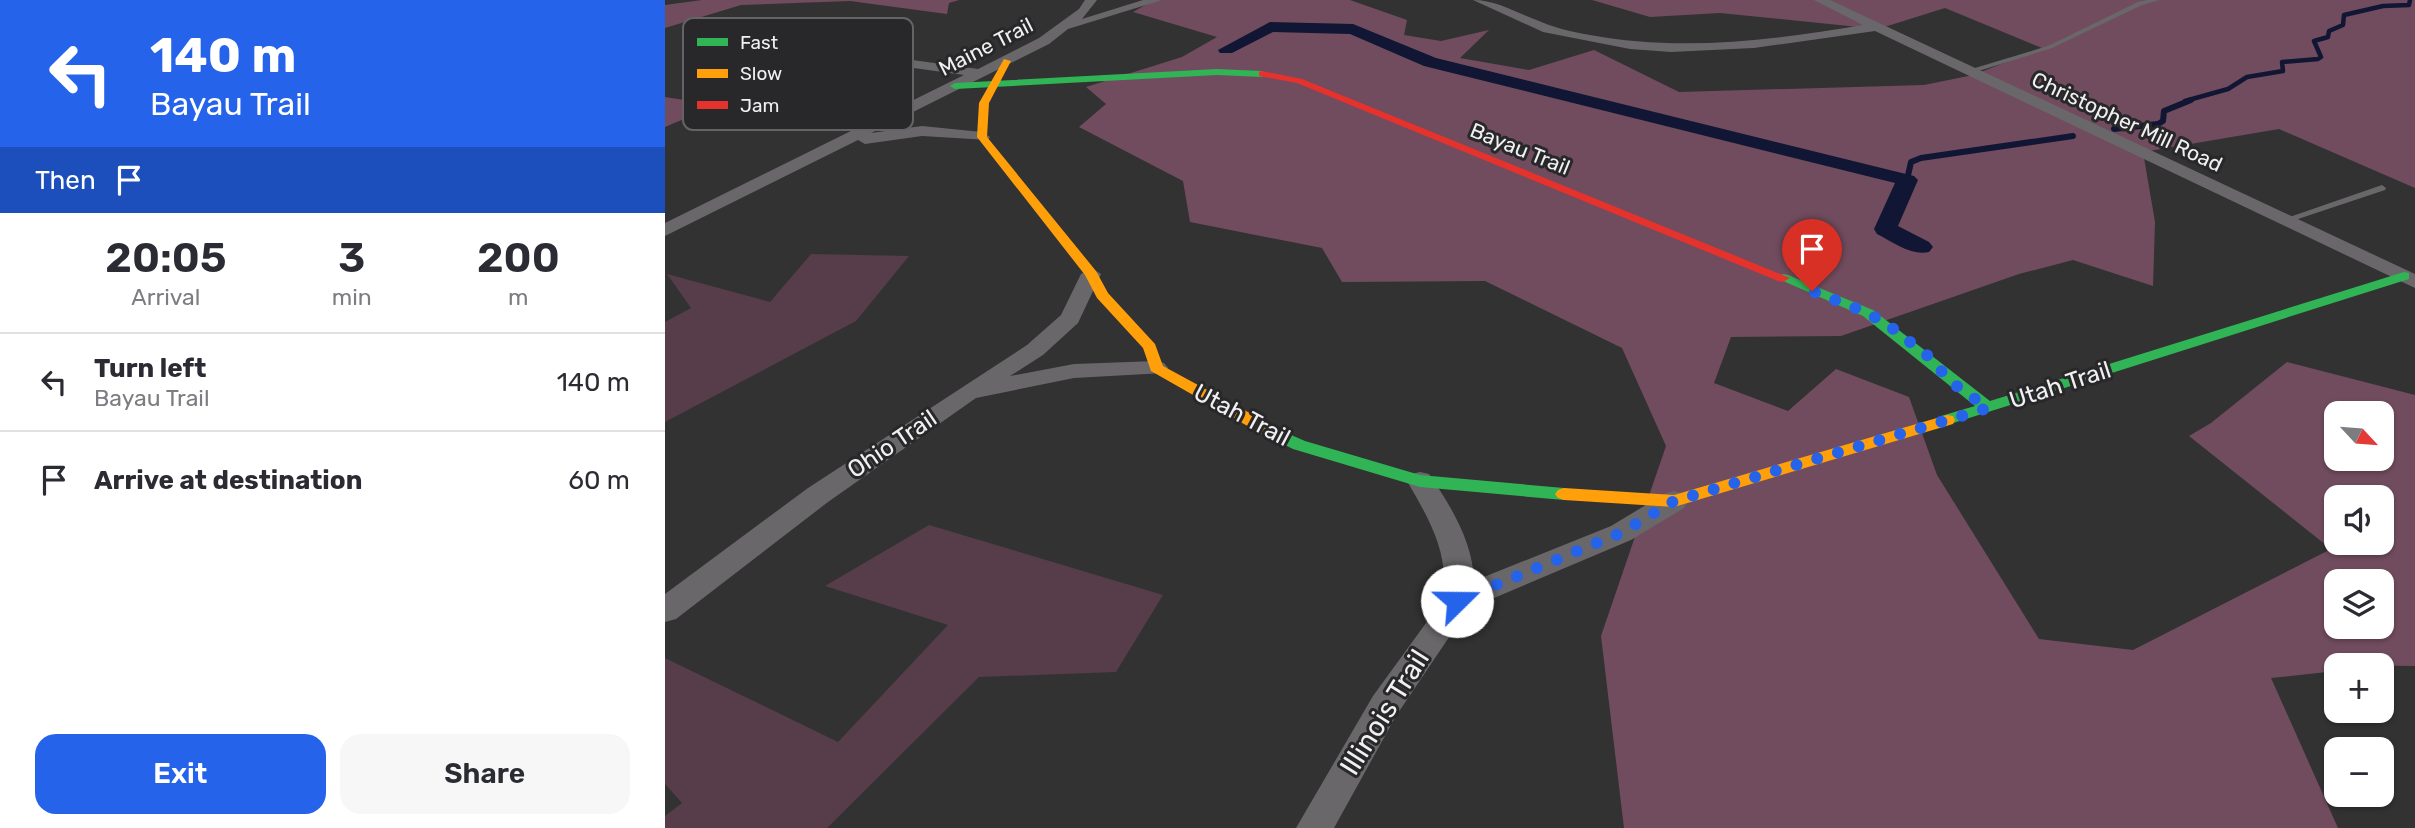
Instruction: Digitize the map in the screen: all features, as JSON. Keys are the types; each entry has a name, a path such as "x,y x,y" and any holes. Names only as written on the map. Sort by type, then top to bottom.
{"street":[{"name":"Maine Trail","path":"913,107 1007,61 1065,28 1091,0"},
{"path":"1065,28 1156,0"},
{"path":"1479,0 1557,31 1653,47 1737,47 1877,27"},
{"name":"Christopher Mill Road","path":"1821,0 2409,279"},
{"path":"982,137 985,127 983,103 1007,61"},
{"path":"913,64 979,73"},
{"name":"Bayau Trail","path":"992,85 1217,72 1269,74 1299,81 1868,313 1928,356 1951,382 1988,408"},
{"path":"955,86 992,85"},
{"name":"Maine Trail","path":"665,230 867,130"},
{"path":"837,145 922,131 982,137 1091,274 1102,295 1150,347 1156,368"},
{"path":"969,392 1035,350 1070,318 1091,274"},
{"name":"Utah Trail","path":"1457,601 1621,533 1674,501 2409,279"},
{"name":"Utah Trail","path":"1156,368 1230,411 1299,445 1420,481 1475,488 1674,501"},
{"name":"Ohio Trail","path":"665,610 818,495 969,392 1074,371 1156,368"},
{"path":"1420,481 1442,512 1453,541 1458,572 1457,601"},
{"name":"Illinois Trail","path":"1314,828 1409,668 1457,601"}],"lane":[{"path":"1969,71 2050,47 2140,3 2157,0"},
{"path":"2285,220 2382,188"}],"shaded area":[{"path":"702,0 959,0 949,3 947,14 850,1 741,5 698,18 683,18 683,23 665,28 665,5"},
{"path":"1154,0 1350,0 1407,20 1404,35 1441,41 1489,30 1460,58 1529,70 1594,50 1679,92 1924,85 1973,75 2042,48 1945,8 1878,29 1720,13 1650,17 1592,0 2415,0 2415,188 2279,129 2143,152 2155,222 2153,286 2073,260 2019,274 1841,336 1731,337 1714,383 1788,411 1836,369 1909,397 1937,475 2039,639 2133,650 2324,553 2324,555 2394,555 2394,485 2324,485 2324,543 2189,436 2211,423 2287,362 2415,395 2415,666 2394,666 2394,653 2324,653 2324,672 2271,678 2324,797 2324,807 2329,807 2338,828 1624,828 1601,636 1666,446 1622,348 1485,281 1342,282 1322,248 1190,222 1183,181 1079,127 1106,104 1086,87 1182,57 1217,37 1133,12"},
{"path":"665,97 683,100 683,119 665,127"},
{"path":"811,254 909,256 856,321 665,422 665,322 691,308 667,274 770,302"},
{"path":"929,525 1163,595 1116,672 979,677 827,828 665,828 665,816 682,803 665,784 665,658 838,742 948,625 825,586"}],"waterway":[{"path":"2185,101 2228,89 2247,77 2283,71 2282,62 2318,59 2321,57 2314,41 2328,37 2329,31 2343,25 2344,15 2383,6 2409,5 2410,0"},
{"path":"1226,50 1270,27 1353,29 1430,62 1907,180 1885,229 1921,247"},
{"path":"2114,129 2158,124 2163,121 2164,111 2191,100"},
{"path":"1907,180 1911,162 1921,158 2073,136"}],"traffic: fast":[{"path":"955,86 1217,72 1262,74"},
{"path":"1947,420 2404,276"},
{"path":"1783,278 1868,313 1988,408"},
{"path":"1264,428 1299,445 1420,481 1564,494"}],"traffic: slow":[{"path":"1007,61 984,103 982,137 1091,274 1102,295 1150,347 1156,368 1264,428"},
{"path":"1564,494 1674,501 1947,420"}],"traffic: jam":[{"path":"1262,74 1299,81 1783,278"}],"route":[{"path":"1457,601 1621,533 1674,501 1988,408 1951,382 1928,356 1892,328 1868,313 1812,291"}]}
